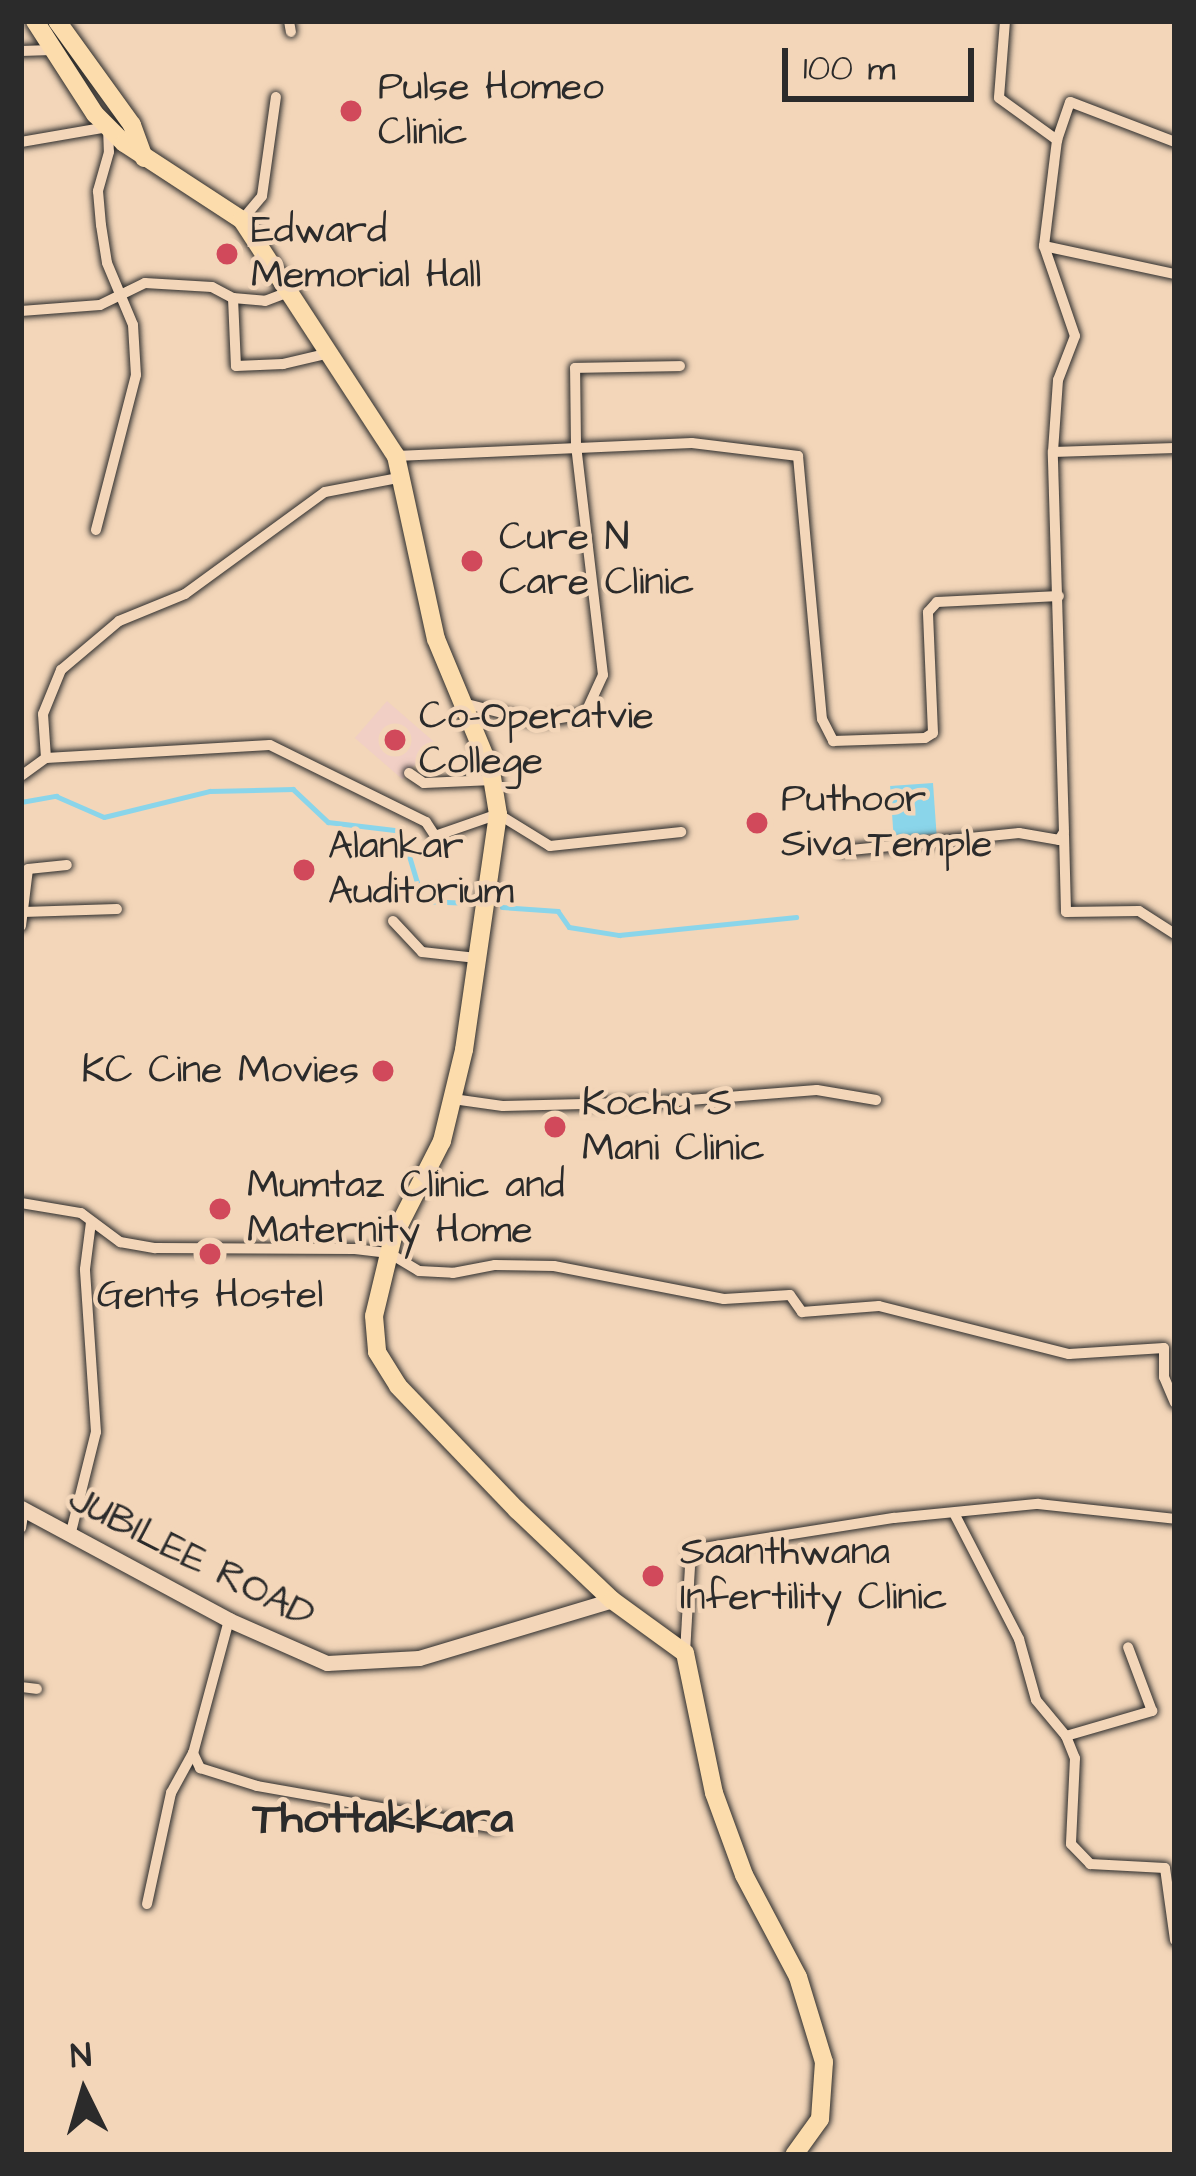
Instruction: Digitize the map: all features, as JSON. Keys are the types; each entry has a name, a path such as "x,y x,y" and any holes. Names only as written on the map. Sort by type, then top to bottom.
{"main road":[{"path":"35,21 108,127 144,158 212,196 242,220 396,456 436,639 494,780 498,814 480,958 453,1100 442,1141 402,1212 388,1253 373,1335 385,1369 517,1510 612,1600 685,1653 713,1792 744,1875 798,1977 824,2062 820,2119 794,2155"},
{"path":"57,21 132,125 144,158"},
{"name":"JUBILEE ROAD","path":"22,1509 229,1620 327,1663 362,1665 419,1658 612,1600"}],"street":[{"path":"1005,21 999,98 1057,140"},
{"path":"21,51 52,50"},
{"path":"242,220 262,196 276,97"},
{"path":"1175,142 1070,102 1057,140 1044,246 1075,336 1058,380 1053,452 1066,912 1139,911 1175,934"},
{"path":"21,142 108,127 109,152 98,191 107,263 133,325 136,375 96,530"},
{"path":"1044,246 1175,274"},
{"path":"21,311 100,305 145,283 212,287 233,298 266,301 291,291"},
{"path":"233,298 236,366 283,364 331,353"},
{"path":"460,702 537,722 585,714 603,675 576,445 574,368 680,366"},
{"path":"396,456 692,443 798,456 822,719 833,741 925,738 933,733 928,612 937,602 1059,596"},
{"path":"1053,452 1175,448"},
{"path":"46,758 43,714 61,670 119,621 185,594 325,492 403,477"},
{"path":"21,776 46,758 270,745 426,822 434,836 498,814 550,846 681,832"},
{"path":"409,773 424,783 494,780"},
{"path":"841,851 1018,833 1059,840 1064,832"},
{"path":"21,926 28,868 67,866"},
{"path":"23,911 117,909"},
{"path":"393,921 422,952 480,958"},
{"path":"453,1100 502,1106 768,1098 817,1090 875,1100"},
{"path":"21,1202 81,1213 120,1243 388,1253 419,1271 554,1266 724,1299 790,1295 802,1312 878,1306 1069,1354 1164,1348 1164,1377 1175,1403"},
{"path":"70,1536 96,1432 85,1269 91,1222"},
{"path":"685,1653 691,1550 894,1518 1038,1504 1175,1519"},
{"path":"21,1528 22,1509"},
{"path":"955,1515 1019,1639 1036,1700 1066,1736 1075,1758 1071,1844 1090,1864 1165,1868 1175,1940"},
{"path":"147,1904 172,1793 193,1754 229,1620"},
{"path":"1066,1736 1152,1711 1128,1647"},
{"path":"21,1687 37,1689"},
{"path":"193,1754 200,1768 257,1786 495,1828"}],"shaded area":[{"name":"Co-Operatvie College","path":"387,701 435,742 402,779 355,738"}],"water":[{"path":"933,783 937,834 894,837 890,786"}],"waterway":[{"path":"21,802 56,796 104,817 210,791 293,789 328,822 402,831 423,901 470,903"},
{"path":"502,907 558,911 569,927 619,935 796,917"}],"place":[{"name":"Pulse Homeo Clinic","path":"351,111"},
{"name":"Edward Memorial Hall","path":"227,254"},
{"name":"Cure N Care Clinic","path":"472,561"},
{"name":"Co-Operatvie College","path":"395,740"},
{"name":"Puthoor Siva Temple","path":"757,823"},
{"name":"Alankar Auditorium","path":"304,870"},
{"name":"KC Cine Movies","path":"383,1071"},
{"name":"Kochu S Mani Clinic","path":"555,1127"},
{"name":"Mumtaz Clinic and Maternity Home","path":"220,1209"},
{"name":"Gents Hostel","path":"210,1254"},
{"name":"Saanthwana Infertility Clinic","path":"653,1576"}],"district":[{"name":"Thottakkara","path":"383,1820"}]}
